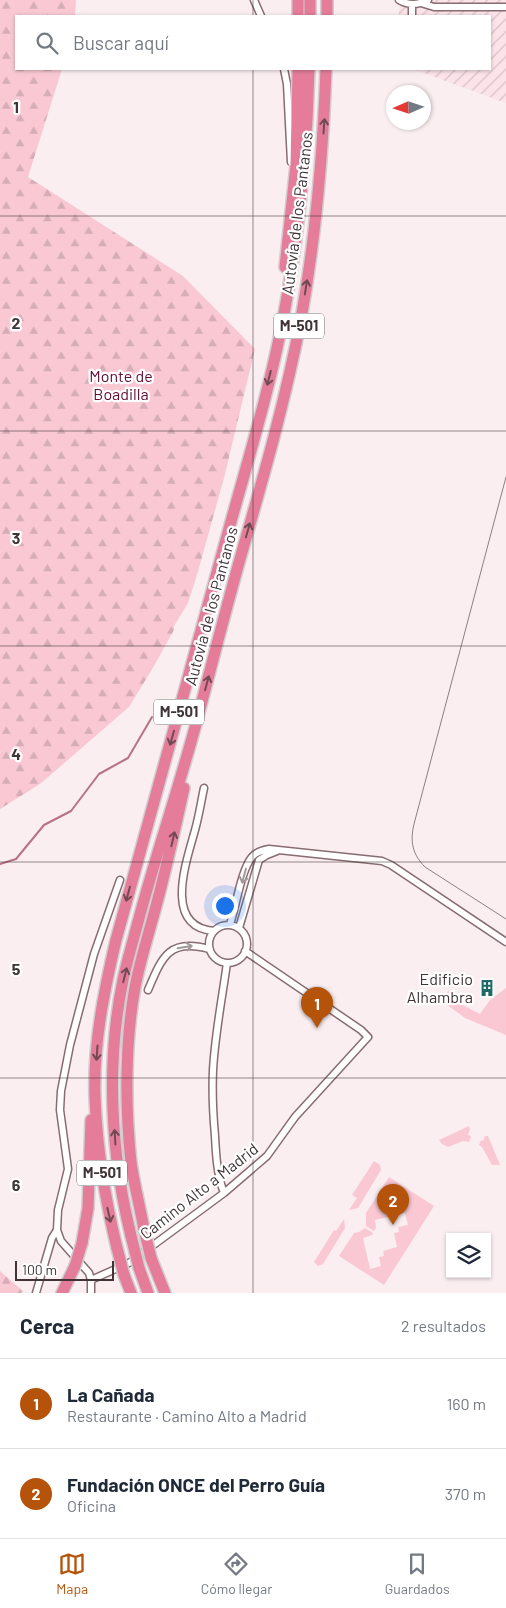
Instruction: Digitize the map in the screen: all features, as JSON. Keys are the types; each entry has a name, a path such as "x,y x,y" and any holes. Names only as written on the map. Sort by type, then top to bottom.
{"highway":[{"path":"298,0 298,15"},
{"path":"310,0 310,15"},
{"path":"327,0 327,15"},
{"path":"280,330 279,316 296,165 298,70"},
{"name":"Autovía de los Pantanos","path":"130,1293 105,1198 95,1097 100,1019 116,940 224,548 270,375 280,330 296,241 304,166 309,70"},
{"name":"Autovía de los Pantanos","path":"148,1293 131,1236 116,1158 114,1077 116,1034 123,981 146,892 194,730 289,376 313,242 320,178 326,70"},
{"path":"160,1293 144,1229 131,1163 127,1093 130,1024 137,980 194,744 194,730"},
{"path":"62,1293 82,1243 88,1208 91,1112 95,1097"},
{"path":"152,1258 165,1293"}],"street":[{"path":"254,0 261,15"},
{"path":"399,0 412,4 428,0"},
{"path":"421,3 434,7 506,7"},
{"path":"412,4 412,15"},
{"path":"284,70 287,84 291,157 288,241"},
{"path":"204,788 182,882 182,902 188,918 195,925 203,930 214,931"},
{"path":"230,924 247,865 253,856 269,849 382,861 506,942"},
{"path":"239,928 259,860 266,854 278,850"},
{"path":"91,1293 91,1280 84,1266 61,1241 57,1230 58,1210 68,1169 60,1110 64,1071 94,954 120,880"},
{"path":"230,924 239,928 244,933 247,941 245,951 236,961 227,963 214,957 210,949 209,940 214,931 221,926 230,924"},
{"path":"148,990 161,960 172,950 183,946 196,945 210,949"},
{"name":"Camino Alto a Madrid","path":"91,1280 129,1263 224,1193 267,1156 294,1117 368,1037 361,1030 245,951"},
{"path":"224,1193 219,1177 216,1155 213,1071 227,963"},
{"path":"36,1293 52,1238 57,1230"}],"shaded area":[{"path":"399,0 506,0 506,103 416,70 491,70 491,15 399,15"}],"green space":[{"name":"Monte de Boadilla","path":"0,0 76,0 75,15 15,15 15,70 62,70 28,177 183,276 255,349 224,478 197,575 188,603 174,626 174,630 129,707 40,784 0,809"},
{"path":"506,988 506,1035 465,1018 438,998 452,989 456,995 453,1000 480,1014 490,1000"},
{"path":"469,1126 468,1135 471,1136 469,1142 463,1141 448,1147 439,1140"},
{"path":"485,1136 488,1136 500,1165 492,1165 479,1145"},
{"path":"374,1161 380,1165 381,1170 358,1208 349,1210 357,1198 352,1195"},
{"path":"389,1177 434,1206 384,1285 339,1256 354,1233 365,1228 373,1233 363,1238 370,1269 381,1266 379,1257 384,1256 383,1251 397,1247 394,1233 399,1232 398,1227 408,1225 405,1213 375,1220 376,1228 374,1231 366,1226 366,1213"},
{"path":"344,1219 345,1228 323,1264 318,1266 314,1262 334,1230 336,1231"},
{"path":"0,1271 23,1291 22,1293 0,1293"}],"waterway":[{"path":"0,864 16,859 44,825 71,811 99,774 128,758 152,717"}],"tram line":[{"path":"506,477 412,836 413,847 417,857 425,867 506,919"}],"place":[{"name":"Edificio Alhambra","path":"487,988"},
{"name":"La Cañada","path":"317,1028"},
{"name":"Fundación ONCE del Perro Guía","path":"393,1225"}]}
